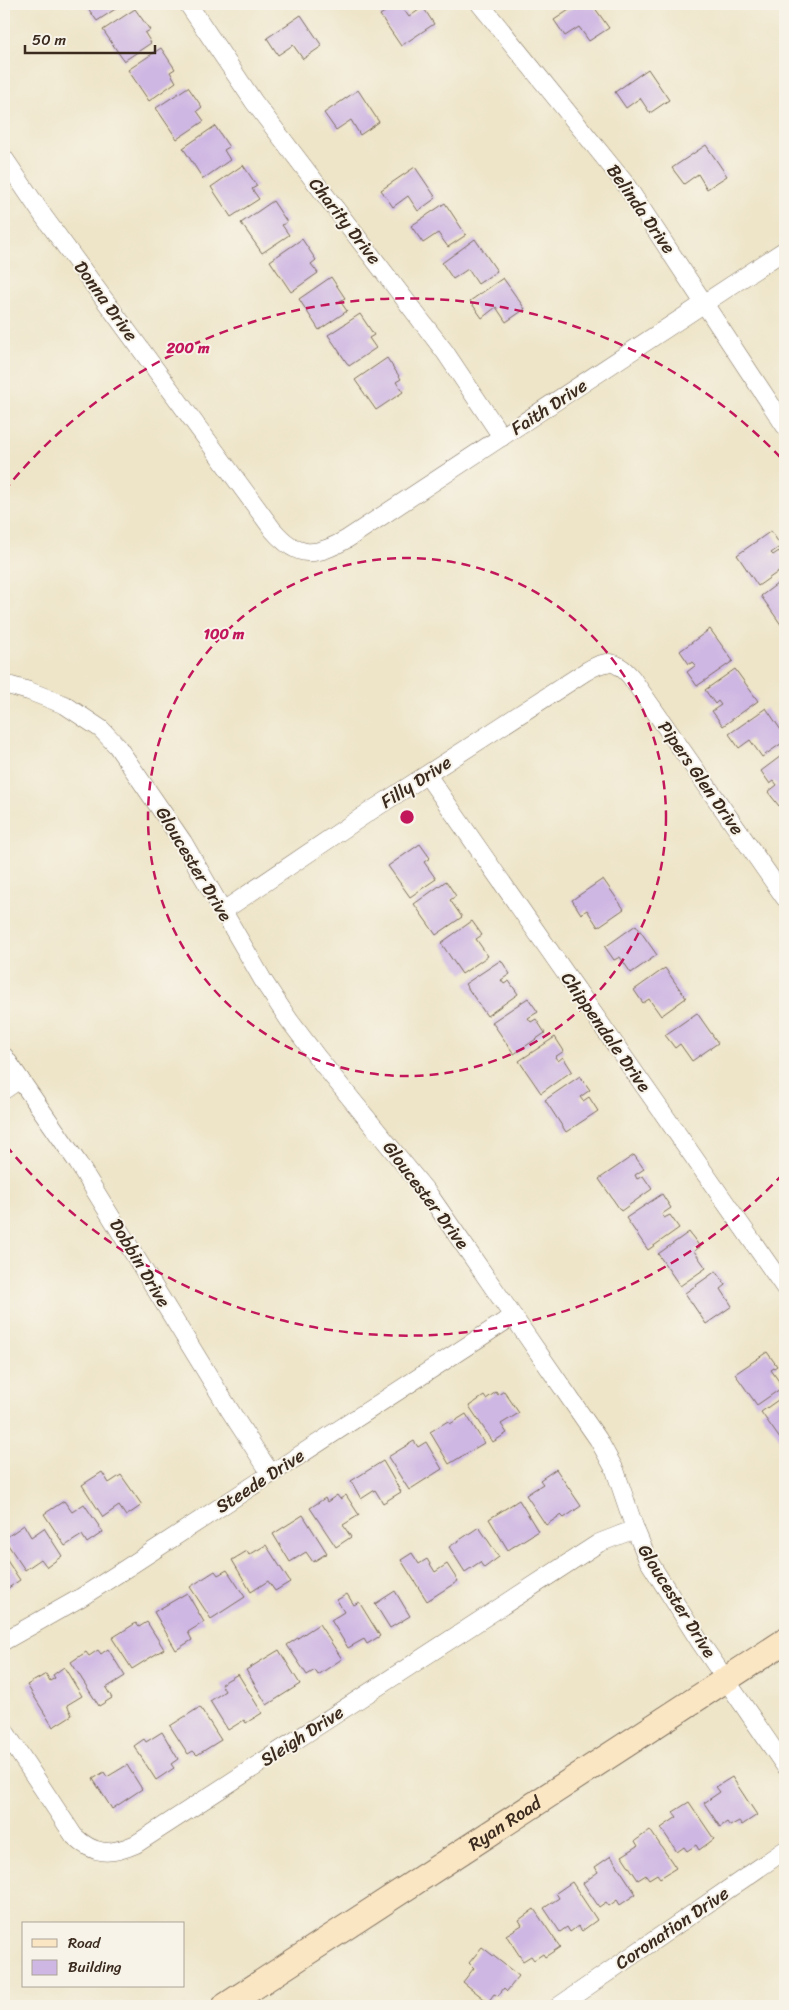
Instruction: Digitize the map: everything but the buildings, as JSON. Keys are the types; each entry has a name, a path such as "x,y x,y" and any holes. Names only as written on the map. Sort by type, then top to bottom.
{"main road":[{"name":"Ryan Road","path":"224,2006 785,1641"}],"street":[{"name":"Charity Drive","path":"188,4 254,102 445,352 502,437"},
{"name":"Belinda Drive","path":"480,4 624,182 785,426"},
{"name":"Donna Drive","path":"4,158 10,180 44,217 273,530 295,550 308,553"},
{"name":"Faith Drive","path":"308,553 328,550 347,539 785,250"},
{"name":"Filly Drive","path":"223,911 359,819 585,672 598,664 613,662"},
{"name":"Pipers Glen Drive","path":"613,662 625,670 631,677 785,898"},
{"name":"Gloucester Drive","path":"4,684 29,690 65,705 101,729 131,764 183,842 259,974 289,1020 430,1196 606,1453 615,1470 635,1529 654,1569 785,1766"},
{"name":"Chippendale Drive","path":"428,775 785,1288"},
{"name":"Dobbin Drive","path":"4,1056 78,1163 271,1474"},
{"path":"4,1090 20,1080"},
{"name":"Steede Drive","path":"4,1641 80,1598 513,1316"},
{"name":"Sleigh Drive","path":"4,1730 74,1836 89,1849 100,1852 121,1851 136,1844 599,1543 635,1529"},
{"name":"Coronation Drive","path":"559,2006 785,1850"}]}
